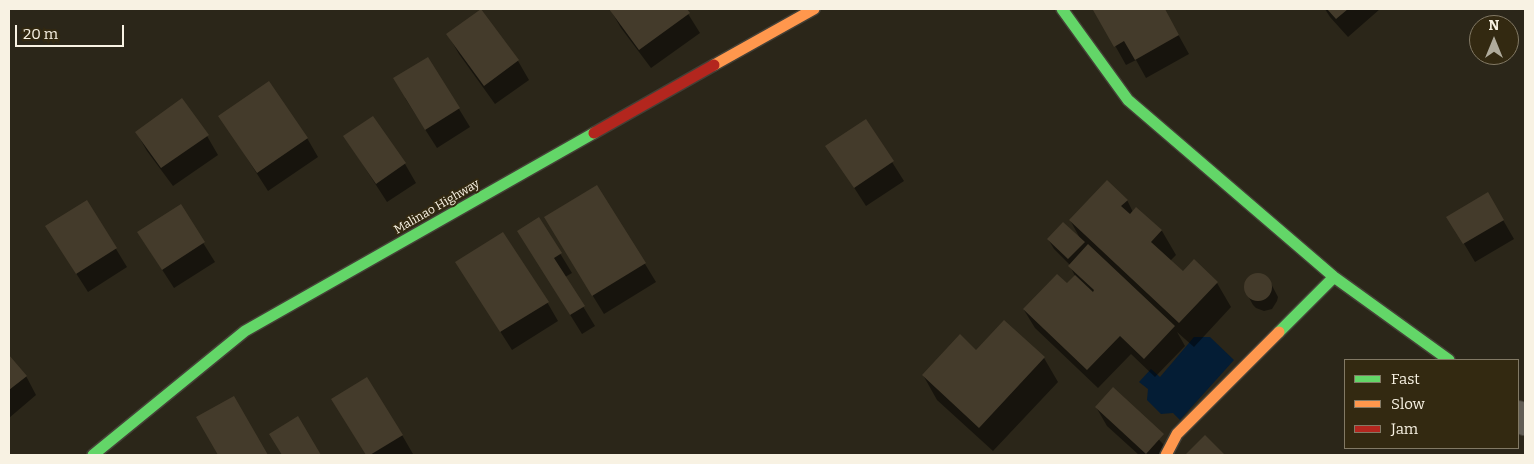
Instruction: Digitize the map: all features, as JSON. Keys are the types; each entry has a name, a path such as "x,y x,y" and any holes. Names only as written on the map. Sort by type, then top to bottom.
{"main road":[{"name":"Malinao Highway","path":"93,455 245,331 814,9"},
{"path":"1062,9 1128,100 1334,278 1448,359"},
{"path":"1166,455 1177,434 1334,278"}],"water":[{"path":"1194,337 1210,337 1234,360 1180,420 1173,413 1161,414 1147,400 1148,389 1139,382 1151,369 1160,377"}],"building":[{"path":"481,9 519,60 484,86 446,34"},
{"path":"609,9 687,9 690,13 639,50"},
{"path":"1165,9 1179,35 1135,60 1124,41 1114,47 1093,10"},
{"path":"1327,9 1348,9 1336,19"},
{"path":"428,57 460,108 425,130 393,78"},
{"path":"269,81 308,138 257,173 218,116"},
{"path":"182,98 209,135 161,168 135,132"},
{"path":"373,116 406,163 376,184 343,136"},
{"path":"866,119 894,161 854,188 825,146"},
{"path":"1107,180 1128,200 1121,206 1130,214 1136,207 1162,230 1151,242 1183,271 1194,259 1218,282 1179,323 1069,220"},
{"path":"597,185 646,263 592,296 544,217"},
{"path":"1488,192 1504,220 1463,244 1446,217"},
{"path":"87,200 117,248 76,274 45,226"},
{"path":"181,204 205,242 162,270 137,232"},
{"path":"539,217 562,253 554,258 585,306 570,315 517,231"},
{"path":"1063,222 1085,242 1068,259 1047,239"},
{"path":"503,232 549,302 500,332 455,262"},
{"path":"1088,244 1175,326 1144,359 1120,336 1087,370 1023,309 1057,274 1067,283 1075,275 1093,292 1094,290 1068,266"},
{"path":"1258,273 1268,277 1272,287 1268,297 1258,301 1248,297 1244,287 1248,277"},
{"path":"1004,320 1045,357 979,428 922,375 960,334 976,350"},
{"path":"9,355 27,376 9,390"},
{"path":"367,377 403,435 370,455 366,455 331,399"},
{"path":"1113,387 1164,434 1146,454 1095,407"},
{"path":"234,396 268,455 218,455 196,417"},
{"path":"298,416 321,455 282,455 269,434"},
{"path":"1205,435 1225,455 1185,455"}],"traffic: fast":[{"path":"1062,9 1128,100 1334,277 1448,359"},
{"path":"93,455 245,331 594,133"},
{"path":"1279,332 1334,277"}],"traffic: slow":[{"path":"714,65 814,9"},
{"path":"1166,455 1177,434 1279,332"}],"traffic: jam":[{"path":"594,133 714,65"}]}
